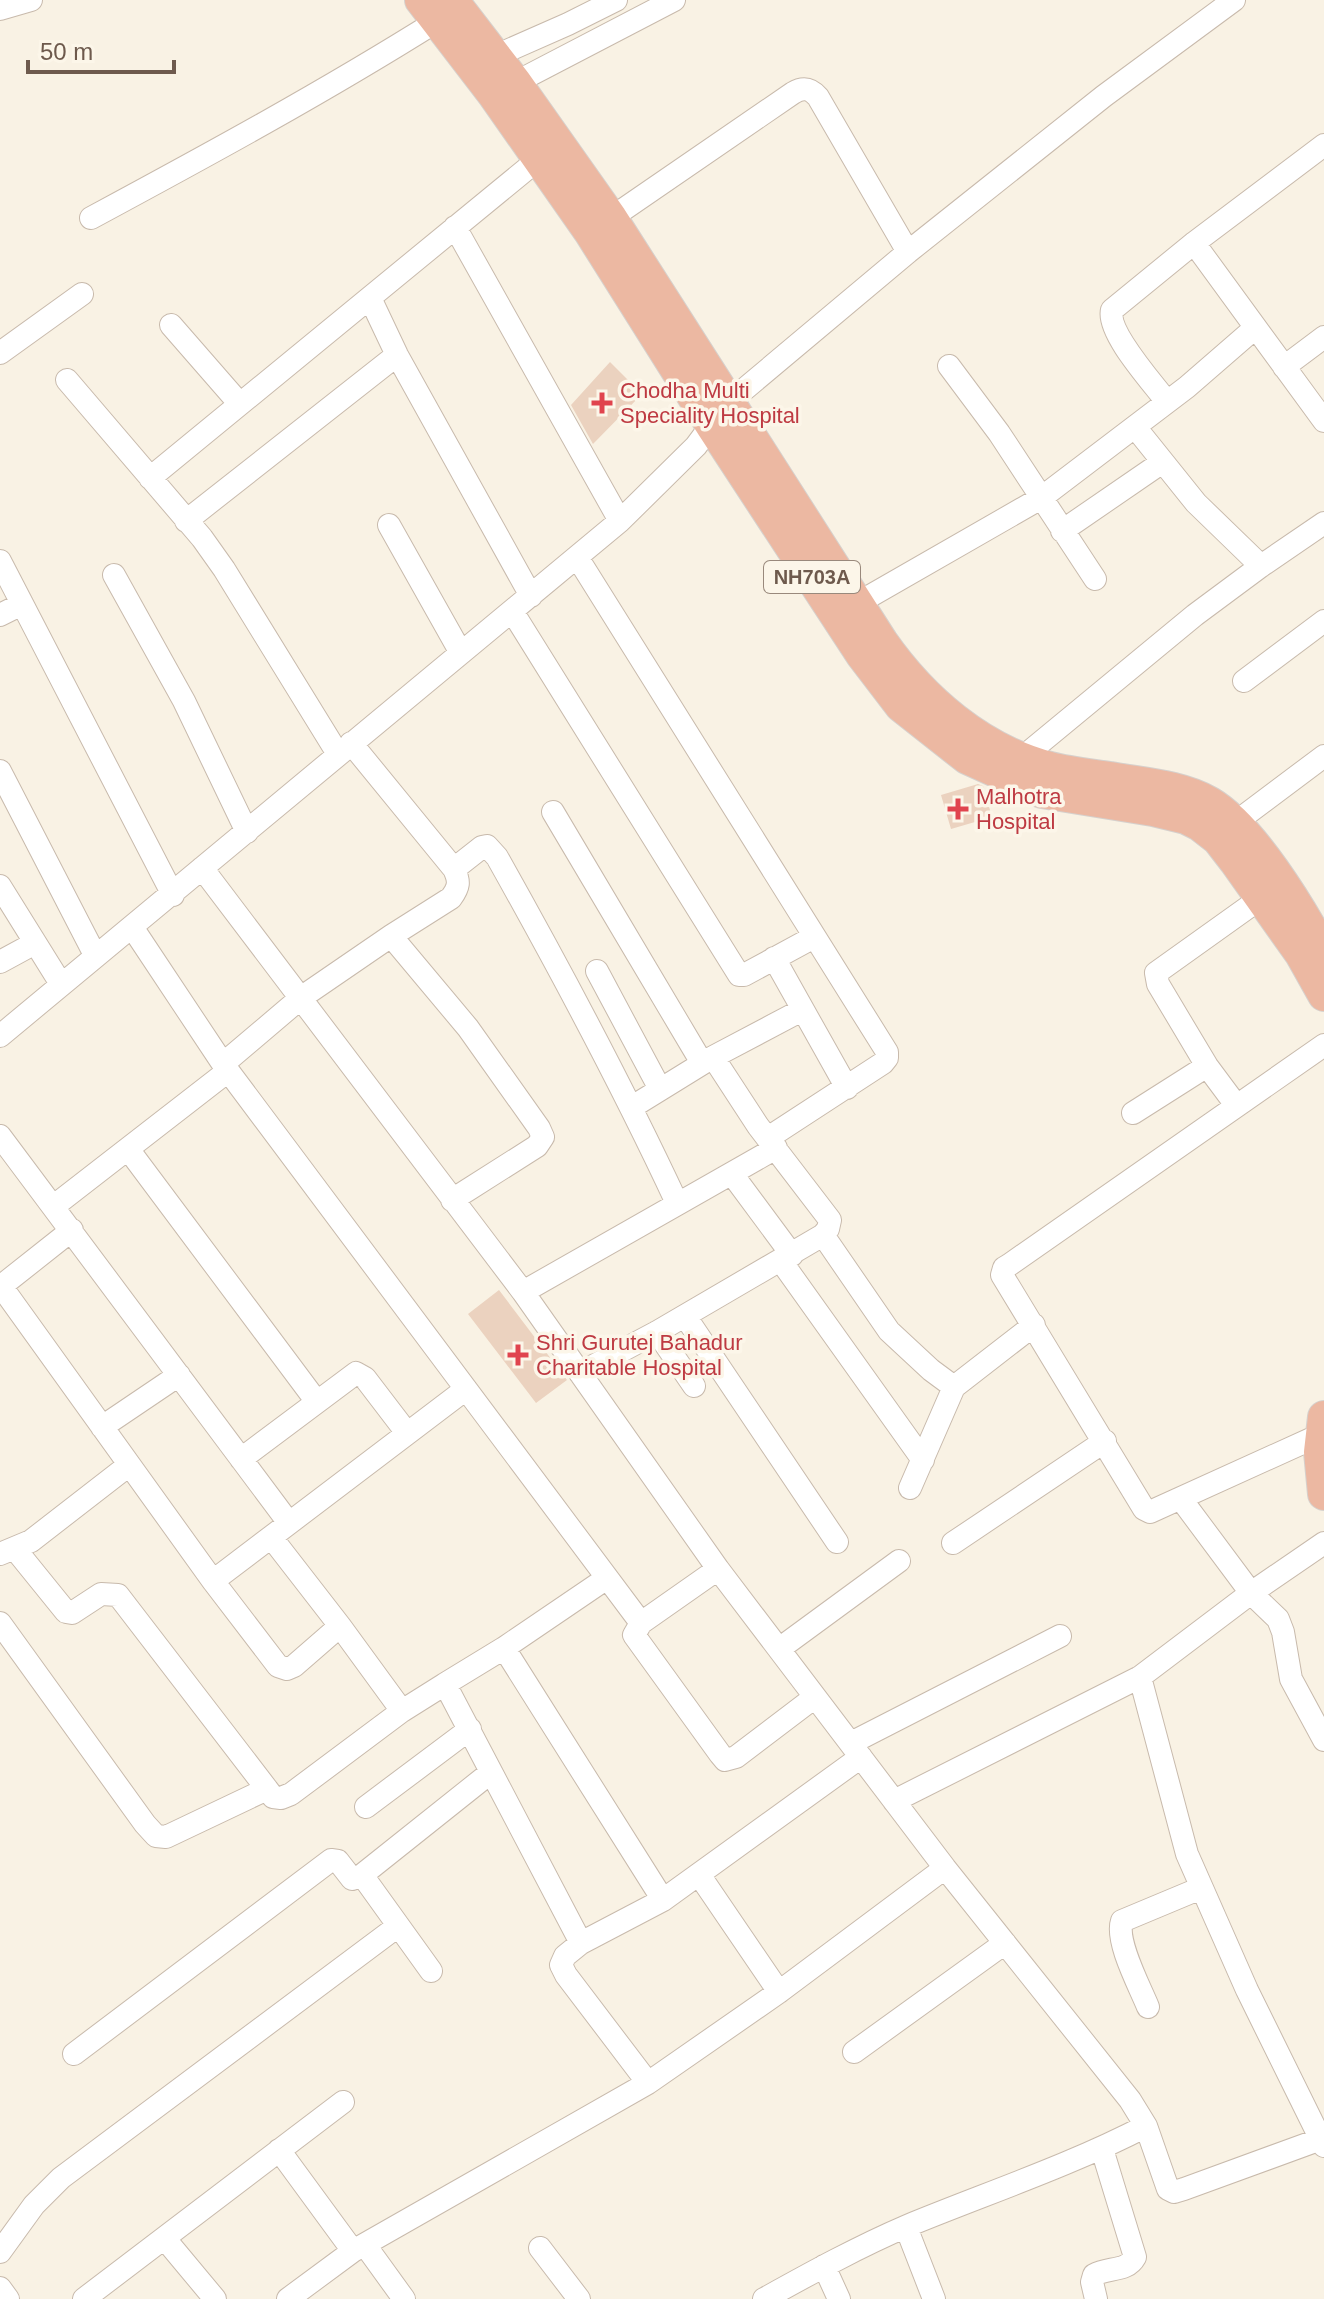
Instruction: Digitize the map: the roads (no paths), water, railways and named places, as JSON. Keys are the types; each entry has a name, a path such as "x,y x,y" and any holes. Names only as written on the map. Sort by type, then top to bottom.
{"highway":[{"name":"NH703A","path":"437,7 611,218 720,414 862,655 901,706 967,758 1042,792 1186,818 1218,839 1301,954 1324,995"},
{"name":"NH703A","path":"505,88 540,158 590,232 918,689 980,736 1048,768 1195,795 1236,822 1281,883 1324,952"},
{"path":"1323,1426 1321,1471 1324,1494"}],"street":[{"path":"0,9 31,0"},
{"path":"484,62 616,0"},
{"path":"505,88 674,0"},
{"path":"0,1036 620,521 696,446 720,414 908,252 1104,96 1234,0"},
{"path":"91,218 253,131 437,7"},
{"path":"611,218 793,93 805,88 818,97 908,252"},
{"path":"1167,402 1119,337 1110,316 1116,304 1324,145"},
{"path":"150,478 540,158"},
{"path":"455,227 620,521"},
{"path":"1194,243 1324,421"},
{"path":"0,353 82,294"},
{"path":"370,298 397,355 531,596"},
{"path":"171,325 239,403"},
{"path":"858,603 1041,498 1167,402 1255,328"},
{"path":"1284,367 1324,337"},
{"path":"186,521 397,355"},
{"path":"949,366 999,433 1095,579"},
{"path":"54,1206 225,1068 302,997 451,898 459,881 454,869 344,749 202,538 67,380"},
{"path":"1135,427 1161,463 1207,515 1261,566"},
{"path":"1062,531 1161,463"},
{"path":"389,525 461,653"},
{"path":"1023,757 1195,615 1261,566 1321,530"},
{"path":"523,1292 732,1174 887,1058 887,1052 577,557"},
{"path":"0,561 173,895"},
{"path":"114,575 184,701 247,832"},
{"path":"0,615 22,604"},
{"path":"512,611 733,969 744,975 814,937"},
{"path":"1244,681 1324,621"},
{"path":"1236,822 1324,756"},
{"path":"0,771 95,955"},
{"path":"553,812 708,1060 830,1220 823,1235 786,1258 580,1373"},
{"path":"454,869 482,847 487,846 497,857 567,982 632,1107 677,1203"},
{"path":"202,868 523,1292 718,1569 945,1868 1111,2075 1146,2126 1164,2182 1174,2192 1322,2143 1318,2113 1247,1990 1187,1854 1140,1677"},
{"path":"0,886 61,984"},
{"path":"1236,1105 1207,1066 1158,984 1156,973 1261,898"},
{"path":"132,927 225,1068 641,1623"},
{"path":"391,936 468,1028 543,1137 537,1146 452,1200"},
{"path":"0,962 35,943"},
{"path":"774,958 847,1088"},
{"path":"597,971 660,1089"},
{"path":"632,1107 708,1060 802,1010"},
{"path":"1323,1426 1150,1512 1144,1509 1002,1275 1004,1268 1324,1045"},
{"path":"1133,1113 1207,1066"},
{"path":"0,1136 241,1459 280,1530 340,1626 402,1711"},
{"path":"128,1149 317,1402"},
{"path":"732,1174 923,1460"},
{"path":"72,1230 1,1286 213,1581 283,1669 294,1666 340,1626"},
{"path":"823,1235 889,1331 954,1387"},
{"path":"685,1316 837,1542"},
{"path":"910,1488 954,1387 1034,1325"},
{"path":"657,1332 694,1386"},
{"path":"241,1459 352,1375 361,1374 407,1433"},
{"path":"102,1427 179,1375"},
{"path":"213,1581 466,1389"},
{"path":"953,1543 1105,1441"},
{"path":"129,1465 42,1533 8,1552 66,1612 72,1613 101,1594 118,1595 273,1797 291,1794 402,1711 504,1648 607,1578"},
{"path":"1181,1499 1251,1593 1282,1626 1291,1679 1324,1740"},
{"path":"894,1801 1140,1677 1251,1593 1324,1543"},
{"path":"779,1649 899,1561"},
{"path":"718,1569 641,1623 634,1635 725,1760 736,1757 815,1697"},
{"path":"0,1623 156,1836 166,1837 267,1789"},
{"path":"648,2083 566,1975 561,1965 565,1956 581,1943 663,1900 700,1876 856,1750 1060,1636"},
{"path":"504,1648 663,1900"},
{"path":"445,1684 581,1943"},
{"path":"366,1807 470,1729"},
{"path":"74,2054 331,1860 338,1861 352,1879 362,1875 490,1773"},
{"path":"288,2299 359,2248 434,2203 648,2083 779,1992 945,1868"},
{"path":"362,1875 431,1971"},
{"path":"700,1876 779,1992"},
{"path":"1148,2007 1122,1940 1122,1921 1201,1888"},
{"path":"0,2252 34,2205 61,2178 398,1926"},
{"path":"854,2052 1005,1943"},
{"path":"84,2299 343,2102"},
{"path":"764,2299 906,2227 1102,2149 1146,2126"},
{"path":"1096,2299 1092,2282 1094,2275 1126,2267 1135,2257 1102,2149"},
{"path":"279,2150 404,2299"},
{"path":"906,2227 934,2299"},
{"path":"165,2239 215,2299"},
{"path":"540,2248 579,2299"},
{"path":"824,2266 839,2299"},
{"path":"0,2288 8,2299"}],"place":[{"name":"Chodha Multi Speciality Hospital","path":"602,403"},
{"name":"Malhotra Hospital","path":"958,809"},
{"name":"Shri Gurutej Bahadur Charitable Hospital","path":"518,1355"}]}
